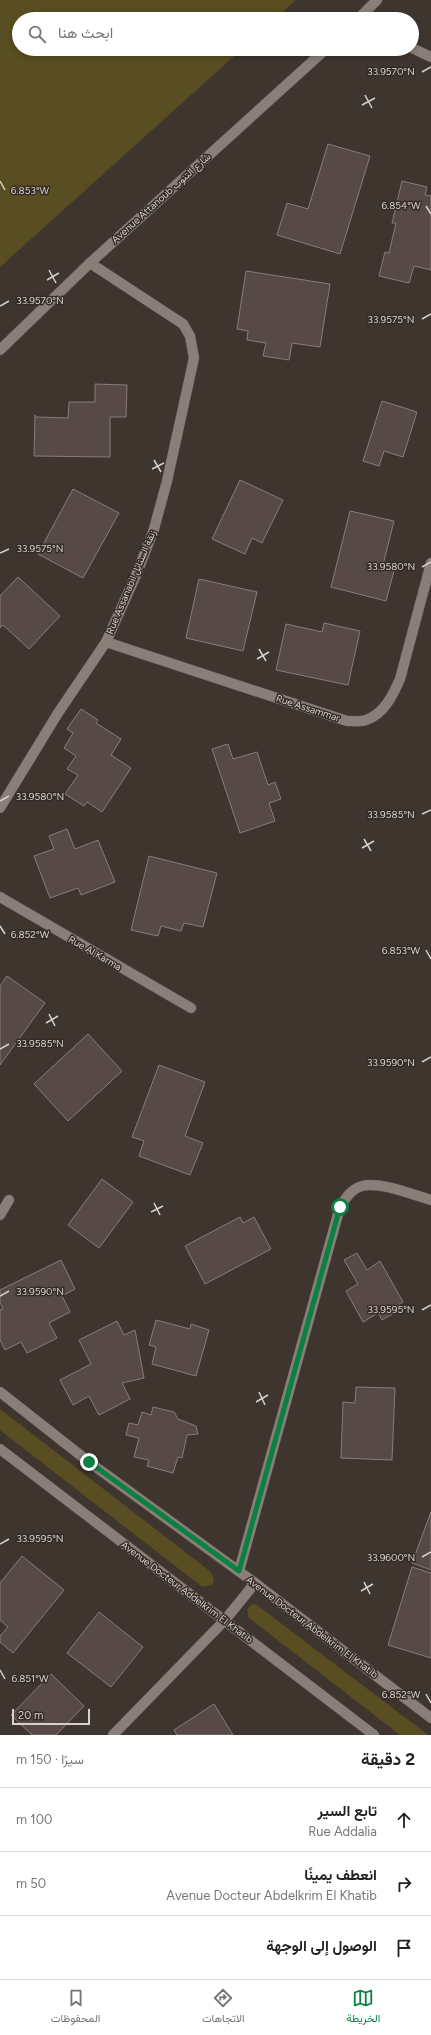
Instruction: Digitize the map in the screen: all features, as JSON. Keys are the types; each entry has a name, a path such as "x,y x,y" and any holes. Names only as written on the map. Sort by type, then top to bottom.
{"street":[{"path":"365,12 377,0"},
{"path":"419,51 431,57"},
{"name":"Avenue Attanoub شارع التنوب","path":"0,350 90,263 318,56"},
{"name":"Rue Assanabil زنقة السنابل","path":"0,808 58,713 106,642 137,573 154,530 167,482 194,358 190,336 183,324 90,263"},
{"name":"Rue Assammar","path":"106,642 347,721 365,720 377,714 394,693 400,679 431,563"},
{"name":"Rue Al Karma","path":"0,897 191,1008"},
{"path":"239,1571 340,1207 346,1197 354,1190 362,1186 372,1185 431,1200"},
{"path":"0,1215 9,1200"},
{"name":"Avenue Docteur Abdelkrim El Khatib","path":"0,1392 89,1462 239,1571 431,1718"},
{"name":"Avenue Docteur Addelkrim El Khatib","path":"0,1449 374,1735"},
{"path":"113,1735 224,1620 255,1583"}],"shaded area":[{"path":"0,0 296,0 283,12 12,12 12,56 234,56 0,267"},
{"path":"0,1409 211,1572 214,1580 213,1584 205,1587 201,1586 0,1430"},
{"path":"253,1604 257,1605 428,1735 400,1735 249,1618 247,1609"}],"building":[{"path":"328,144 370,156 340,254 277,235 287,203 308,209"},
{"path":"402,181 427,187 425,195 431,196 431,270 414,266 409,283 379,276 385,252 389,253 396,223 392,223"},
{"path":"246,271 330,284 320,347 292,343 289,360 263,356 266,343 247,340 248,331 237,329"},
{"path":"95,384 127,385 126,417 110,417 110,457 34,456 35,415 36,417 68,418 69,402 95,402"},
{"path":"382,401 417,412 403,457 384,451 379,466 363,461"},
{"path":"240,480 283,500 262,543 252,538 245,554 212,539"},
{"path":"73,489 119,513 83,578 38,554"},
{"path":"350,511 394,521 383,565 395,567 386,601 331,587"},
{"path":"18,577 60,616 29,649 3,625 0,628 0,596"},
{"path":"199,579 257,592 243,651 186,638"},
{"path":"324,623 360,631 348,685 276,670 286,624 322,632"},
{"path":"81,709 98,720 96,723 121,739 111,755 131,768 102,812 87,802 84,806 65,794 78,775 67,769 76,756 64,748 73,733 67,729"},
{"path":"228,744 233,759 257,752 268,785 275,782 281,799 269,803 275,821 240,833 212,749"},
{"path":"67,829 75,849 98,840 115,882 81,895 78,888 50,898 34,856 54,849 49,836"},
{"path":"149,856 217,873 203,927 184,923 181,931 161,926 158,936 131,930"},
{"path":"7,976 45,1003 0,1065 0,986"},
{"path":"88,1034 122,1071 68,1121 34,1084"},
{"path":"159,1065 205,1082 185,1136 203,1143 190,1175 139,1156 144,1141 132,1137"},
{"path":"102,1179 133,1202 99,1248 68,1225"},
{"path":"240,1217 243,1223 254,1217 271,1249 205,1284 185,1246"},
{"path":"357,1253 367,1270 380,1261 403,1302 397,1306 399,1310 382,1320 378,1313 363,1322 346,1291 358,1284 344,1260"},
{"path":"61,1260 75,1289 62,1296 70,1312 49,1323 57,1338 27,1353 21,1342 5,1350 0,1340 0,1310 3,1309 0,1302 0,1290"},
{"path":"156,1320 190,1329 191,1324 209,1330 196,1376 152,1364 156,1347 149,1345"},
{"path":"117,1321 124,1335 135,1330 144,1378 122,1383 130,1399 99,1415 89,1396 73,1405 60,1380 91,1364 79,1340"},
{"path":"356,1387 395,1388 392,1460 341,1458 343,1402 355,1403"},
{"path":"153,1407 174,1412 178,1419 196,1426 198,1434 187,1435 182,1458 178,1457 173,1473 147,1466 149,1460 134,1457 139,1438 126,1435 129,1423 138,1425 142,1412 151,1415"},
{"path":"431,1512 431,1570 412,1563"},
{"path":"22,1556 64,1590 13,1653 0,1642 0,1636 8,1627 0,1620 0,1583"},
{"path":"412,1567 431,1573 431,1658 388,1645"},
{"path":"99,1612 143,1647 111,1687 67,1653"},
{"path":"51,1674 84,1706 56,1735 32,1735 11,1715"},
{"path":"214,1704 233,1735 177,1735 174,1730"}],"route":[{"path":"89,1462 239,1571 340,1207"}]}
